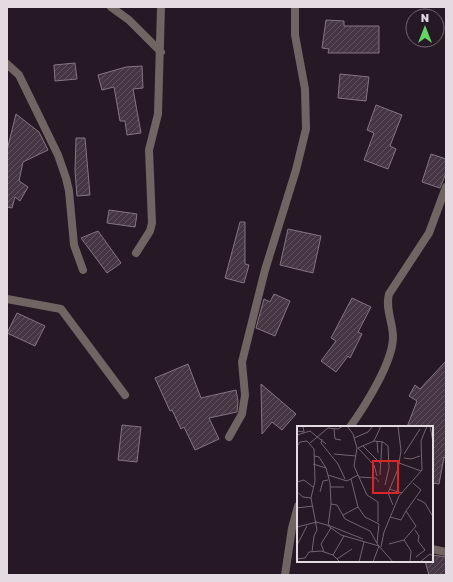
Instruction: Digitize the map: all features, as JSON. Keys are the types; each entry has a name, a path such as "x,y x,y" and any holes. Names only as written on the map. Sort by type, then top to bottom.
{"street":[{"path":"111,7 129,20 161,52"},
{"path":"136,253 150,231 152,223 149,150 158,114 161,52 161,7"},
{"path":"228,437 242,414 245,395 242,362 265,270 296,170 306,129 305,89 295,35 295,7"},
{"path":"7,64 19,75 58,155 69,191 74,245 83,270"},
{"path":"351,426 374,387 391,352 393,336 387,302 389,294 429,233 442,206 446,187"},
{"path":"7,299 61,309 125,395"},
{"path":"286,575 297,508"},
{"path":"433,550 446,552"}],"building":[{"path":"326,20 344,21 344,26 379,26 379,53 328,53 329,49 322,48"},
{"path":"75,63 77,79 55,81 54,65"},
{"path":"142,66 143,88 133,89 141,133 127,135 125,121 120,121 114,87 102,90 98,75 126,67"},
{"path":"340,74 369,77 366,101 338,98"},
{"path":"376,105 402,115 390,146 396,149 388,169 364,160 374,133 367,130"},
{"path":"16,114 39,132 48,150 23,162 19,181 28,187 20,201 15,197 12,208 7,207 7,150"},
{"path":"76,138 85,138 90,195 77,196 75,171"},
{"path":"431,154 446,159 446,173 440,188 422,182"},
{"path":"109,210 137,214 135,227 107,223"},
{"path":"240,222 245,222 245,264 249,265 244,283 225,278"},
{"path":"288,229 321,236 313,273 280,265"},
{"path":"98,231 121,263 107,273 81,238"},
{"path":"274,294 290,301 275,336 256,328 264,299 270,302"},
{"path":"352,298 371,307 358,332 362,334 350,358 348,356 336,372 321,361 336,341 331,338"},
{"path":"17,313 45,326 35,346 7,333"},
{"path":"446,361 446,459 444,457 439,484 433,483 433,426 407,426 417,401 409,396 415,385 420,389"},
{"path":"188,364 201,398 236,390 238,401 237,412 209,418 219,439 195,450 184,427 181,429 172,410 170,411 155,378"},
{"path":"261,384 296,414 282,430 272,422 262,434"},
{"path":"122,425 141,427 137,462 118,460"},
{"path":"433,555 446,557 446,575 429,575 425,562 433,562"}]}
